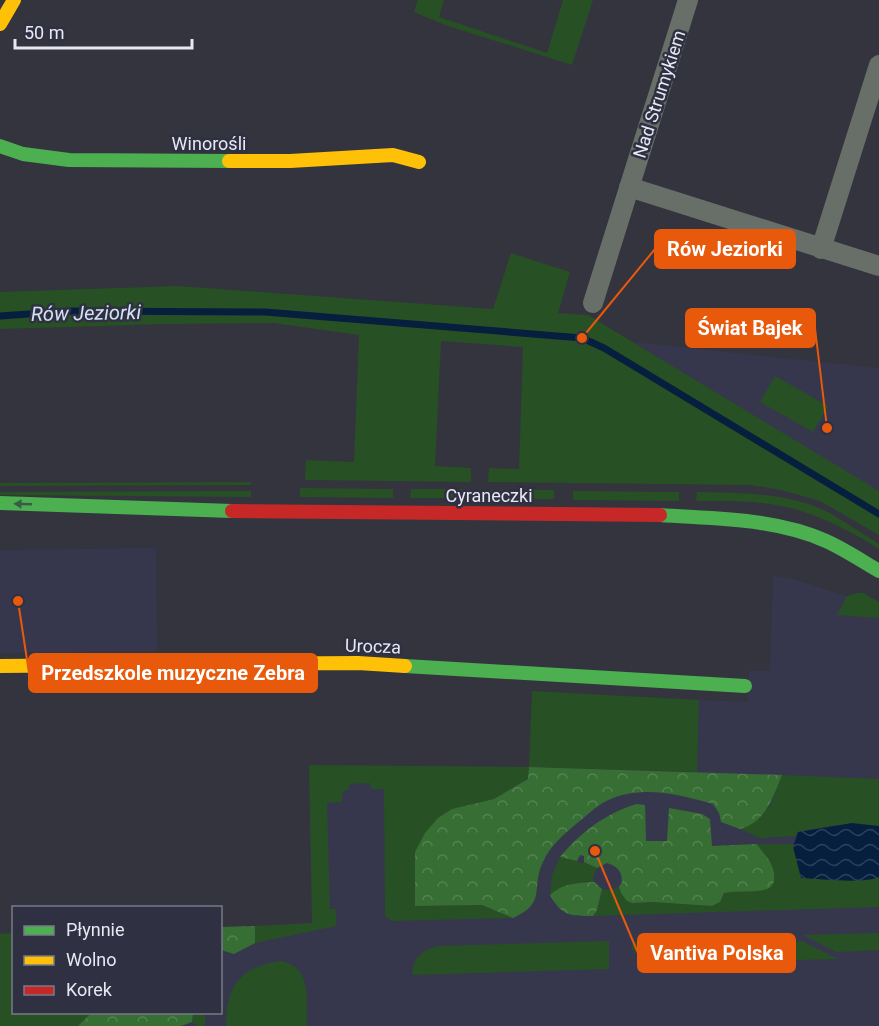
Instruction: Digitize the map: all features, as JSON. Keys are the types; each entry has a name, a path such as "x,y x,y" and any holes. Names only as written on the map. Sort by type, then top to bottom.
{"street":[{"name":"Nad Strumykiem","path":"593,303 688,0"},
{"path":"0,24 12,1"},
{"path":"821,249 879,66"},
{"name":"Winorośli","path":"0,146 23,154 69,160 290,161 393,155 419,162"},
{"path":"629,187 879,266"},
{"name":"Cyraneczki","path":"0,503 273,512 642,513 748,522 796,530 827,541 879,571"},
{"name":"Cyraneczki","path":"22,518 87,506"},
{"name":"Urocza","path":"0,666 358,663 745,686"}],"shaded area":[{"path":"632,342 879,368 879,491 873,488"},
{"path":"156,548 157,651 0,653 0,550"},
{"path":"773,576 789,578 847,596 863,593 879,602 879,1026 0,1026 0,934 12,933 12,1014 222,1014 222,927 312,923 309,765 529,767 696,772 699,700 748,702 749,671 770,671"}],"green space":[{"path":"418,0 444,0 439,17 547,53 563,0 593,0 572,65 445,25 414,12"},
{"path":"511,253 570,272 558,313 588,315 879,491 879,535 820,501 781,490 751,485 488,482 489,468 519,469 523,347 441,341 435,466 471,468 471,482 305,480 306,460 354,462 359,335 273,323 0,329 0,292 177,286 493,309"},
{"path":"775,376 828,406 813,432 760,402"},
{"path":"251,482 251,485 0,486 0,483"},
{"path":"300,488 393,489 393,498 300,497"},
{"path":"411,489 470,489 469,498 410,498"},
{"path":"488,490 554,490 554,499 488,499"},
{"path":"251,491 251,497 0,495 0,492"},
{"path":"573,491 679,492 679,501 573,500"},
{"path":"697,492 764,495 813,505 879,544 879,549 844,529 807,513 760,503 696,501"},
{"path":"863,593 879,602 879,618 837,615 847,596"},
{"path":"532,691 699,700 697,772 529,767"},
{"path":"309,765 529,767 528,779 415,852 415,906 482,905 513,918 392,921 385,916 384,789 371,789 370,783 349,784 349,790 343,791 342,802 327,803 330,909 336,909 336,926 255,943 255,926 312,923"},
{"path":"529,767 782,775 772,800 762,815 749,826 740,829 721,822 719,813 713,804 671,794 642,792 628,794 601,804 553,846 539,872 536,894 531,906 513,918 482,905 415,906 415,852 425,833 438,818 452,809 494,799 528,779"},
{"path":"782,775 879,779 879,826 836,825 798,832 795,836 760,838 740,829 770,806"},
{"path":"637,804 645,805 646,841 667,841 669,808 702,814 710,819 712,846 757,844 772,867 774,878 772,885 763,890 724,893 720,902 712,906 632,903 627,901 621,893 619,887 622,882 621,875 614,866 607,863 597,868 584,862 584,856 580,855 577,861 560,857 577,839 605,818"},
{"path":"757,844 794,844 793,847 874,879 879,877 879,907 593,916 597,910 602,889 609,890 619,887 621,893 632,903 712,906 720,902 724,893 734,891 763,855"},
{"path":"560,857 582,864 584,862 597,868 593,877 594,882 565,886 550,895 552,875"},
{"path":"594,882 602,889 597,910 593,916 567,913 550,895 565,886"},
{"path":"255,926 255,943 234,954 222,950 222,927"},
{"path":"12,933 12,1014 90,1014 78,1026 0,1026 0,934"},
{"path":"879,933 879,950 836,952 803,935"},
{"path":"717,938 727,942 728,965 717,966 716,948 632,951 632,945 636,941"},
{"path":"609,941 609,969 412,975 414,964 419,956 426,950 437,946"},
{"path":"802,941 838,959 755,961 755,943"},
{"path":"280,961 291,964 303,977 307,995 307,1026 226,1026 229,1000 238,981 255,968"},
{"path":"90,1014 193,1014 192,1022 181,1026 78,1026"},
{"path":"193,1014 205,1014 205,1026 198,1026 192,1022"}],"water":[{"path":"852,823 879,826 879,877 853,881 801,878 793,847 798,832"}],"waterway":[{"name":"Rów Jeziorki","path":"0,316 72,311 265,312 582,338 604,348 879,514"}],"traffic: fast":[{"path":"0,146 23,154 69,160 229,161"},
{"path":"0,503 232,511"},
{"path":"660,515 744,521 806,533 846,551 879,571"},
{"path":"405,666 745,686"}],"traffic: slow":[{"path":"0,24 14,0"},
{"path":"229,161 290,161 393,155 419,162"},
{"path":"0,666 358,663 405,666"}],"traffic: jam":[{"path":"232,511 660,515"}],"place":[{"name":"Rów Jeziorki","path":"582,338"},
{"name":"Świat Bajek","path":"827,428"},
{"name":"Przedszkole muzyczne Zebra","path":"18,601"},
{"name":"Vantiva Polska","path":"595,851"}]}
